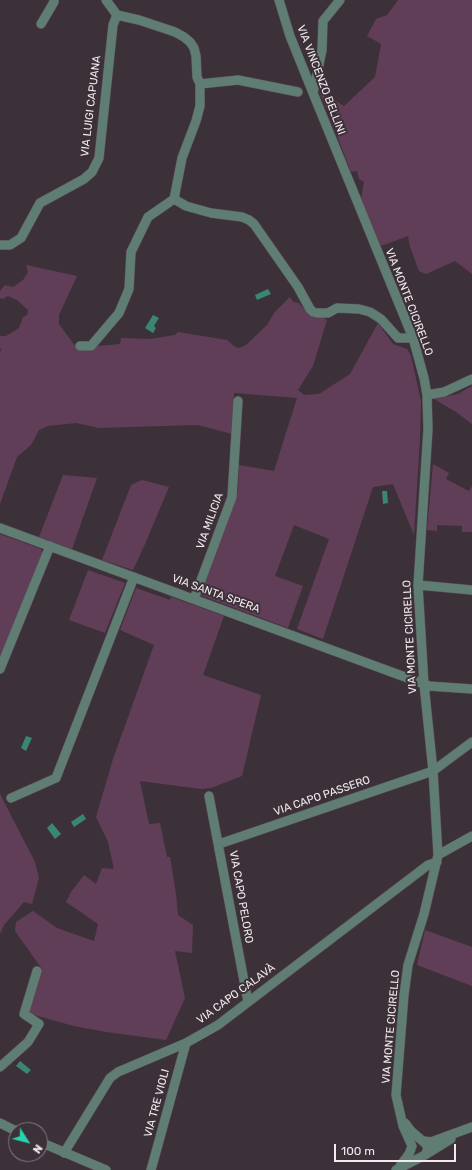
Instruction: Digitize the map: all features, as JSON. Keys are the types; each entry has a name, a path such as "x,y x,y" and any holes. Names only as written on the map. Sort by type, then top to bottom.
{"street":[{"path":"41,24 54,0"},
{"path":"80,346 91,346 120,313 129,289 131,252 148,217 174,199 182,158 200,106 200,84 197,77 196,56 194,48 190,42 175,32 117,15 106,0"},
{"name":"VIA VINCENZO BELLINI","path":"279,0 290,36 344,168"},
{"path":"312,92 322,50 323,21 340,0"},
{"name":"VIA LUIGI CAPUANA","path":"0,245 10,245 21,238 40,203 84,179 92,172 99,158 114,24 117,15"},
{"path":"200,84 238,80 298,92"},
{"name":"VIA MONTE CICIRELLO","path":"344,168 413,338 427,396 428,429 418,585 424,684 433,771 438,858 424,914 408,965 404,995 396,1095 403,1126 411,1148"},
{"path":"174,199 186,206 211,213 242,217 254,224 298,286 313,312 328,313 337,308 359,309 370,312 381,319 398,338 413,338"},
{"path":"427,396 444,392 472,379"},
{"name":"VIA MILICIA","path":"194,598 232,497 238,401"},
{"name":"VIA SANTA SPERA","path":"0,528 194,598 429,686 472,689"},
{"path":"0,669 50,546"},
{"path":"11,798 56,778 134,577"},
{"path":"418,585 472,590"},
{"name":"VIA CAPO PASSERO","path":"219,844 433,771 472,742"},
{"name":"VIA CAPO PELORO","path":"209,796 248,1002"},
{"name":"VIA CAPO CALAVÀ","path":"64,1153 110,1078 118,1072 186,1043 218,1025 422,869 472,836"},
{"path":"0,1067 28,1042 39,1024 24,1014 38,971"},
{"name":"VIA TRE VIOLI","path":"151,1170 186,1043"},
{"path":"400,1115 411,1131 426,1144 428,1150 424,1156"},
{"path":"397,1170 406,1160 415,1141 431,1142 468,1128"},
{"path":"397,1170 424,1156 468,1128"},
{"path":"48,1146 106,1170"},
{"path":"411,1148 412,1152 416,1156 424,1156"}],"shaded area":[{"path":"398,0 472,0 472,274 455,261 426,274 419,271 410,247 408,236 381,246 361,198 364,182 359,179 357,171 351,172 330,117 336,117 336,111 326,108 319,91 344,106 375,77 381,44 367,36 376,19 387,15"},
{"path":"26,265 77,276 59,315 59,324 78,350 90,351 98,346 120,344 121,338 150,339 175,335 178,332 227,340 238,348 242,347 267,325 274,313 290,297 293,302 299,303 310,316 323,317 327,320 313,366 298,390 304,395 319,394 350,374 378,323 393,344 407,349 411,356 421,401 414,535 393,484 373,487 323,639 297,629 329,539 294,525 275,576 303,586 288,628 200,595 236,499 239,465 274,471 297,398 234,393 232,434 198,425 99,428 76,423 48,426 39,430 31,445 17,457 0,504 0,336 6,336 19,328 23,317 27,315 28,310 17,300 8,296 3,299 0,298 0,291 5,285 13,287 23,280 28,272"},
{"path":"268,289 271,294 257,300 255,295"},
{"path":"153,315 159,318 154,326 156,328 153,333 145,328"},
{"path":"472,386 472,424 456,412 434,399 458,394"},
{"path":"433,464 449,473 446,479 469,491 472,486 472,532 462,532 462,526 437,525 437,531 427,530"},
{"path":"63,475 97,478 72,549 39,537"},
{"path":"142,480 169,487 133,570 102,560 131,485"},
{"path":"382,491 387,491 388,503 383,504"},
{"path":"0,534 41,549 42,554 0,659"},
{"path":"88,570 125,583 105,633 69,620"},
{"path":"136,588 170,600 171,597 224,616 203,675 261,695 242,776 211,788 201,789 140,781 149,824 160,823 167,857 170,857 178,915 193,925 192,953 175,951 185,998 166,1040 74,1026 27,1013 42,969 15,931 16,922 33,911 57,928 94,941 98,924 66,902 71,892 84,875 96,884 102,868 114,869 108,842 96,817 113,759 154,645 120,630"},
{"path":"26,736 32,738 26,751 21,748"},
{"path":"0,794 35,862 39,878 32,904 24,902 4,925 0,934"},
{"path":"83,814 86,819 74,827 71,822"},
{"path":"52,823 61,834 55,839 47,828"},
{"path":"425,930 472,947 472,986 417,965"},
{"path":"20,1061 31,1070 27,1074 16,1066"}]}
